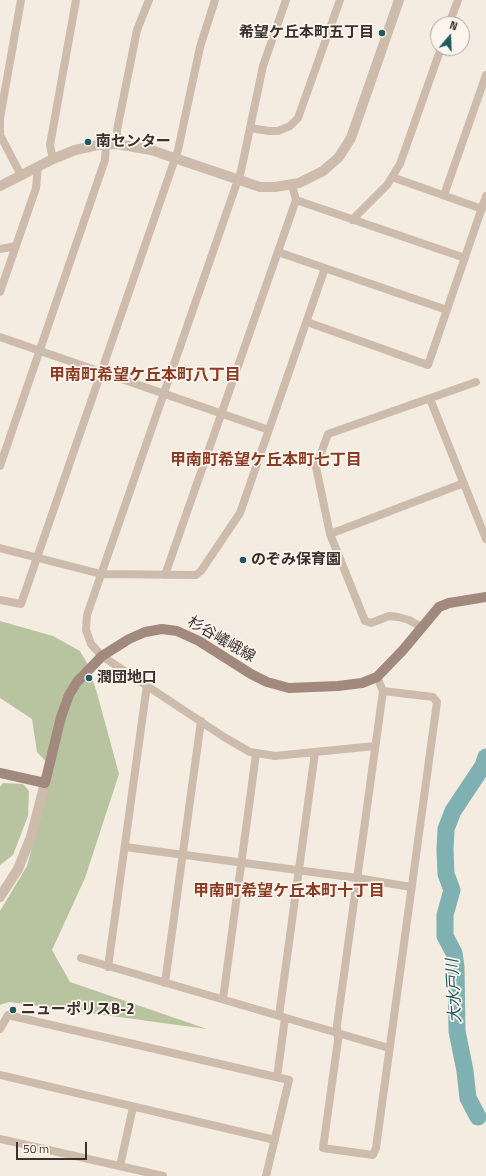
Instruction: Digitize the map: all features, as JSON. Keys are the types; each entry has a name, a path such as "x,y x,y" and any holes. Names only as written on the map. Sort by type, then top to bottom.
{"main road":[{"name":"杉谷嶬峨線","path":"45,783 58,730 69,695 76,682 102,656 129,639 153,629 177,631 199,641 251,674 268,682 289,688 338,686 362,683 377,677 403,650 421,627 439,608 449,603 486,598"},
{"path":"0,772 45,783"}],"street":[{"path":"21,0 0,118 0,135 21,176"},
{"path":"53,159 50,145 76,0"},
{"path":"0,466 105,160 117,130 137,30 149,0"},
{"path":"0,600 21,604 176,158 200,46 215,0"},
{"path":"286,0 263,66 238,180 101,574 86,621 86,630 91,644 102,656 242,748 256,754 275,756 375,746"},
{"path":"250,128 278,131 290,126 298,118 340,0"},
{"path":"0,186 38,166 75,150 111,144 151,150 260,187 292,185 323,171 339,157 351,138 399,0"},
{"path":"452,16 458,0"},
{"path":"352,220 375,198 392,177 403,157 438,56"},
{"path":"444,195 486,75"},
{"path":"0,292 36,188 38,166"},
{"path":"392,177 482,208"},
{"path":"165,575 296,200 292,185"},
{"path":"307,322 428,365 486,196"},
{"path":"296,200 465,258"},
{"path":"0,249 16,246"},
{"path":"278,252 447,310"},
{"path":"0,548 101,574 196,575 202,571 240,513 325,268"},
{"path":"0,337 269,430"},
{"path":"421,627 410,620 389,616 371,623 365,621 330,534 316,467 326,436 476,382"},
{"path":"430,398 486,539"},
{"path":"330,534 464,483"},
{"path":"377,677 383,691 358,878 336,1025 338,1040 323,1148 373,1155 376,1148 437,702 433,697 383,691"},
{"path":"108,967 147,685"},
{"path":"165,983 201,721"},
{"path":"277,1077 282,1017 299,870 316,752"},
{"path":"223,999 256,754"},
{"path":"0,897 18,869 31,837 45,783"},
{"path":"125,847 358,878 412,887"},
{"path":"81,958 389,1048"},
{"path":"0,1029 8,1015 289,1080 266,1176"},
{"path":"0,1075 275,1140"},
{"path":"120,1166 133,1107"},
{"path":"0,1139 163,1176"}],"green space":[{"path":"0,621 53,636 80,651 87,663 97,693 119,774 85,878 52,950 70,982 207,1029 9,1002 0,1005 0,911 27,866 53,769 37,752 32,719 0,698"},
{"path":"3,783 23,784 29,791 28,816 13,855 0,865 0,787"}],"waterway":[{"name":"大水戸川","path":"478,1117 468,1098 465,1071 457,1031 456,967 454,953 445,936 445,915 452,890 446,874 445,850 446,829 453,811 483,766 486,757"}],"place":[{"name":"希望ケ丘本町五丁目","path":"382,33"},
{"name":"南センター","path":"88,142"},
{"name":"のぞみ保育園","path":"243,560"},
{"name":"潤団地口","path":"89,678"},
{"name":"ニューポリスB-2","path":"13,1010"}],"district":[{"name":"甲南町希望ケ丘本町八丁目","path":"145,376"},
{"name":"甲南町希望ケ丘本町七丁目","path":"266,461"},
{"name":"甲南町希望ケ丘本町十丁目","path":"289,892"}]}
